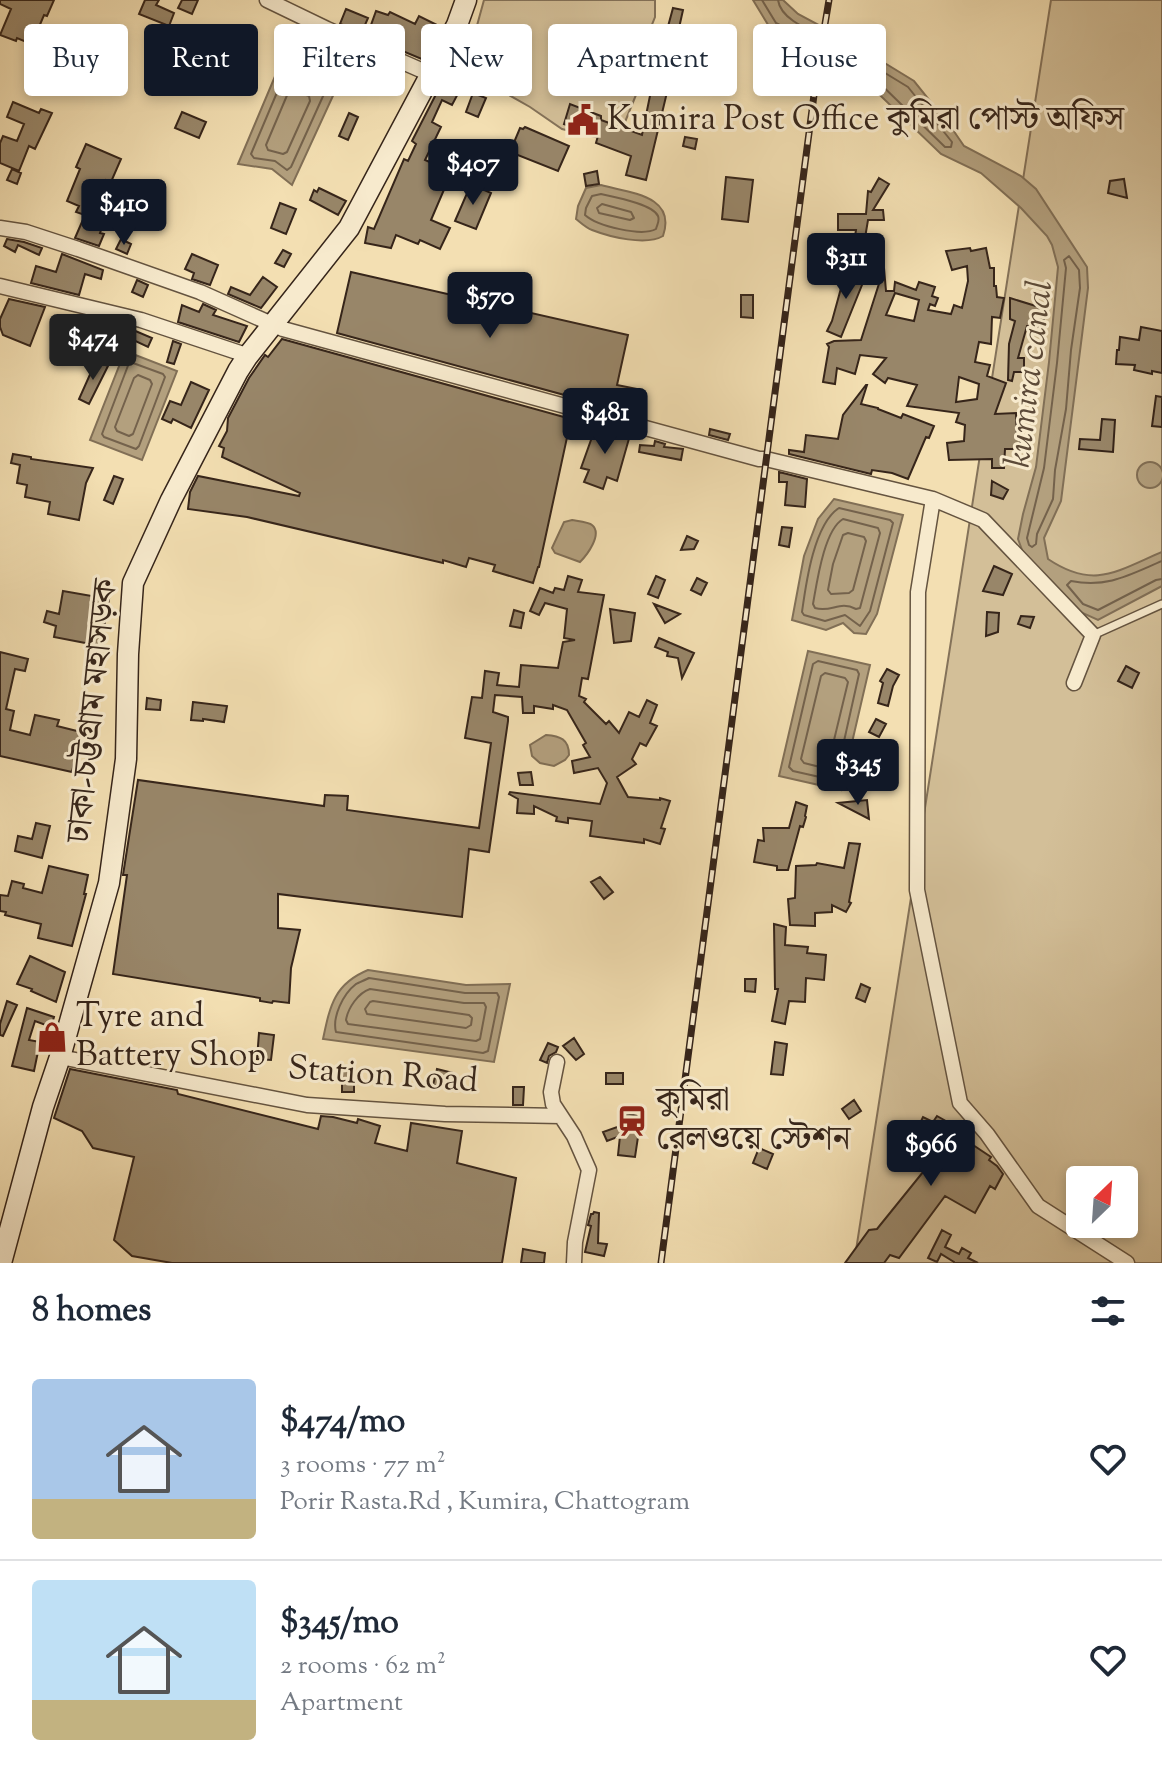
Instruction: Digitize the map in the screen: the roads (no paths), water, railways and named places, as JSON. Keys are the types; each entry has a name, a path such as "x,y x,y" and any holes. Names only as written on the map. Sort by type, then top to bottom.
{"street":[{"path":"267,0 421,70"},
{"name":"ঢাকা-চট্টগ্রাম মহাসড়ক","path":"457,24 466,0"},
{"name":"ঢাকা-চট্টগ্রাম মহাসড়ক","path":"1,1263 109,883 126,759 133,583 171,500 247,357 349,228 421,91"},
{"path":"0,228 26,232 200,292 273,325 759,459 933,499 983,520 1093,635 1074,683"},
{"path":"0,286 141,320 247,357"},
{"path":"933,499 918,592 917,890 960,1103 987,1134 1038,1206 1127,1263"},
{"name":"Station Road","path":"60,1057 307,1105 445,1114 561,1116"},
{"path":"557,1062 551,1092 553,1104 574,1136 589,1170 574,1263"}],"lane":[{"path":"1093,635 1162,604"}],"water":[{"path":"753,0 783,0 798,14 817,24 768,24"},
{"path":"886,64 914,81 964,146 1021,176 1036,189 1087,267 1088,288 1061,501 1044,538 1048,559 1079,574 1092,575 1118,571 1162,552 1162,586 1098,620 1078,611 1025,558 1018,539 1036,467 1049,362 1058,267 1052,245 1021,208 981,173 941,154 881,96 886,96"},
{"path":"274,79 274,96 333,96 292,185 272,169 238,164"},
{"path":"601,185 637,194 657,204 666,222 663,236 647,240 628,239 600,233 582,224 576,219 586,188"},
{"path":"125,351 177,371 142,460 90,440"},
{"path":"1150,462 1159,466 1163,475 1159,484 1150,488 1141,484 1137,475 1141,466"},
{"path":"834,499 903,515 877,614 866,634 854,633 843,623 826,630 792,620 804,556 818,519"},
{"path":"572,520 592,525 596,534 580,562 555,553 552,548 564,522"},
{"path":"808,651 870,665 841,790 779,776"},
{"path":"546,735 563,739 569,750 565,760 554,766 540,763 532,756 530,745"},
{"path":"368,970 466,985 510,984 494,1062 323,1039 335,997 348,982"}],"railway":[{"path":"661,1263 817,72 829,0"}],"place":[{"name":"Kumira Post Office কুমিরা পোস্ট অফিস","path":"583,120"},
{"name":"Tyre and Battery Shop","path":"52,1037"},
{"name":"কুমিরা রেলওয়ে স্টেশন","path":"632,1121"}],"water label":[{"name":"kumira canal","path":"1031,374"}]}
